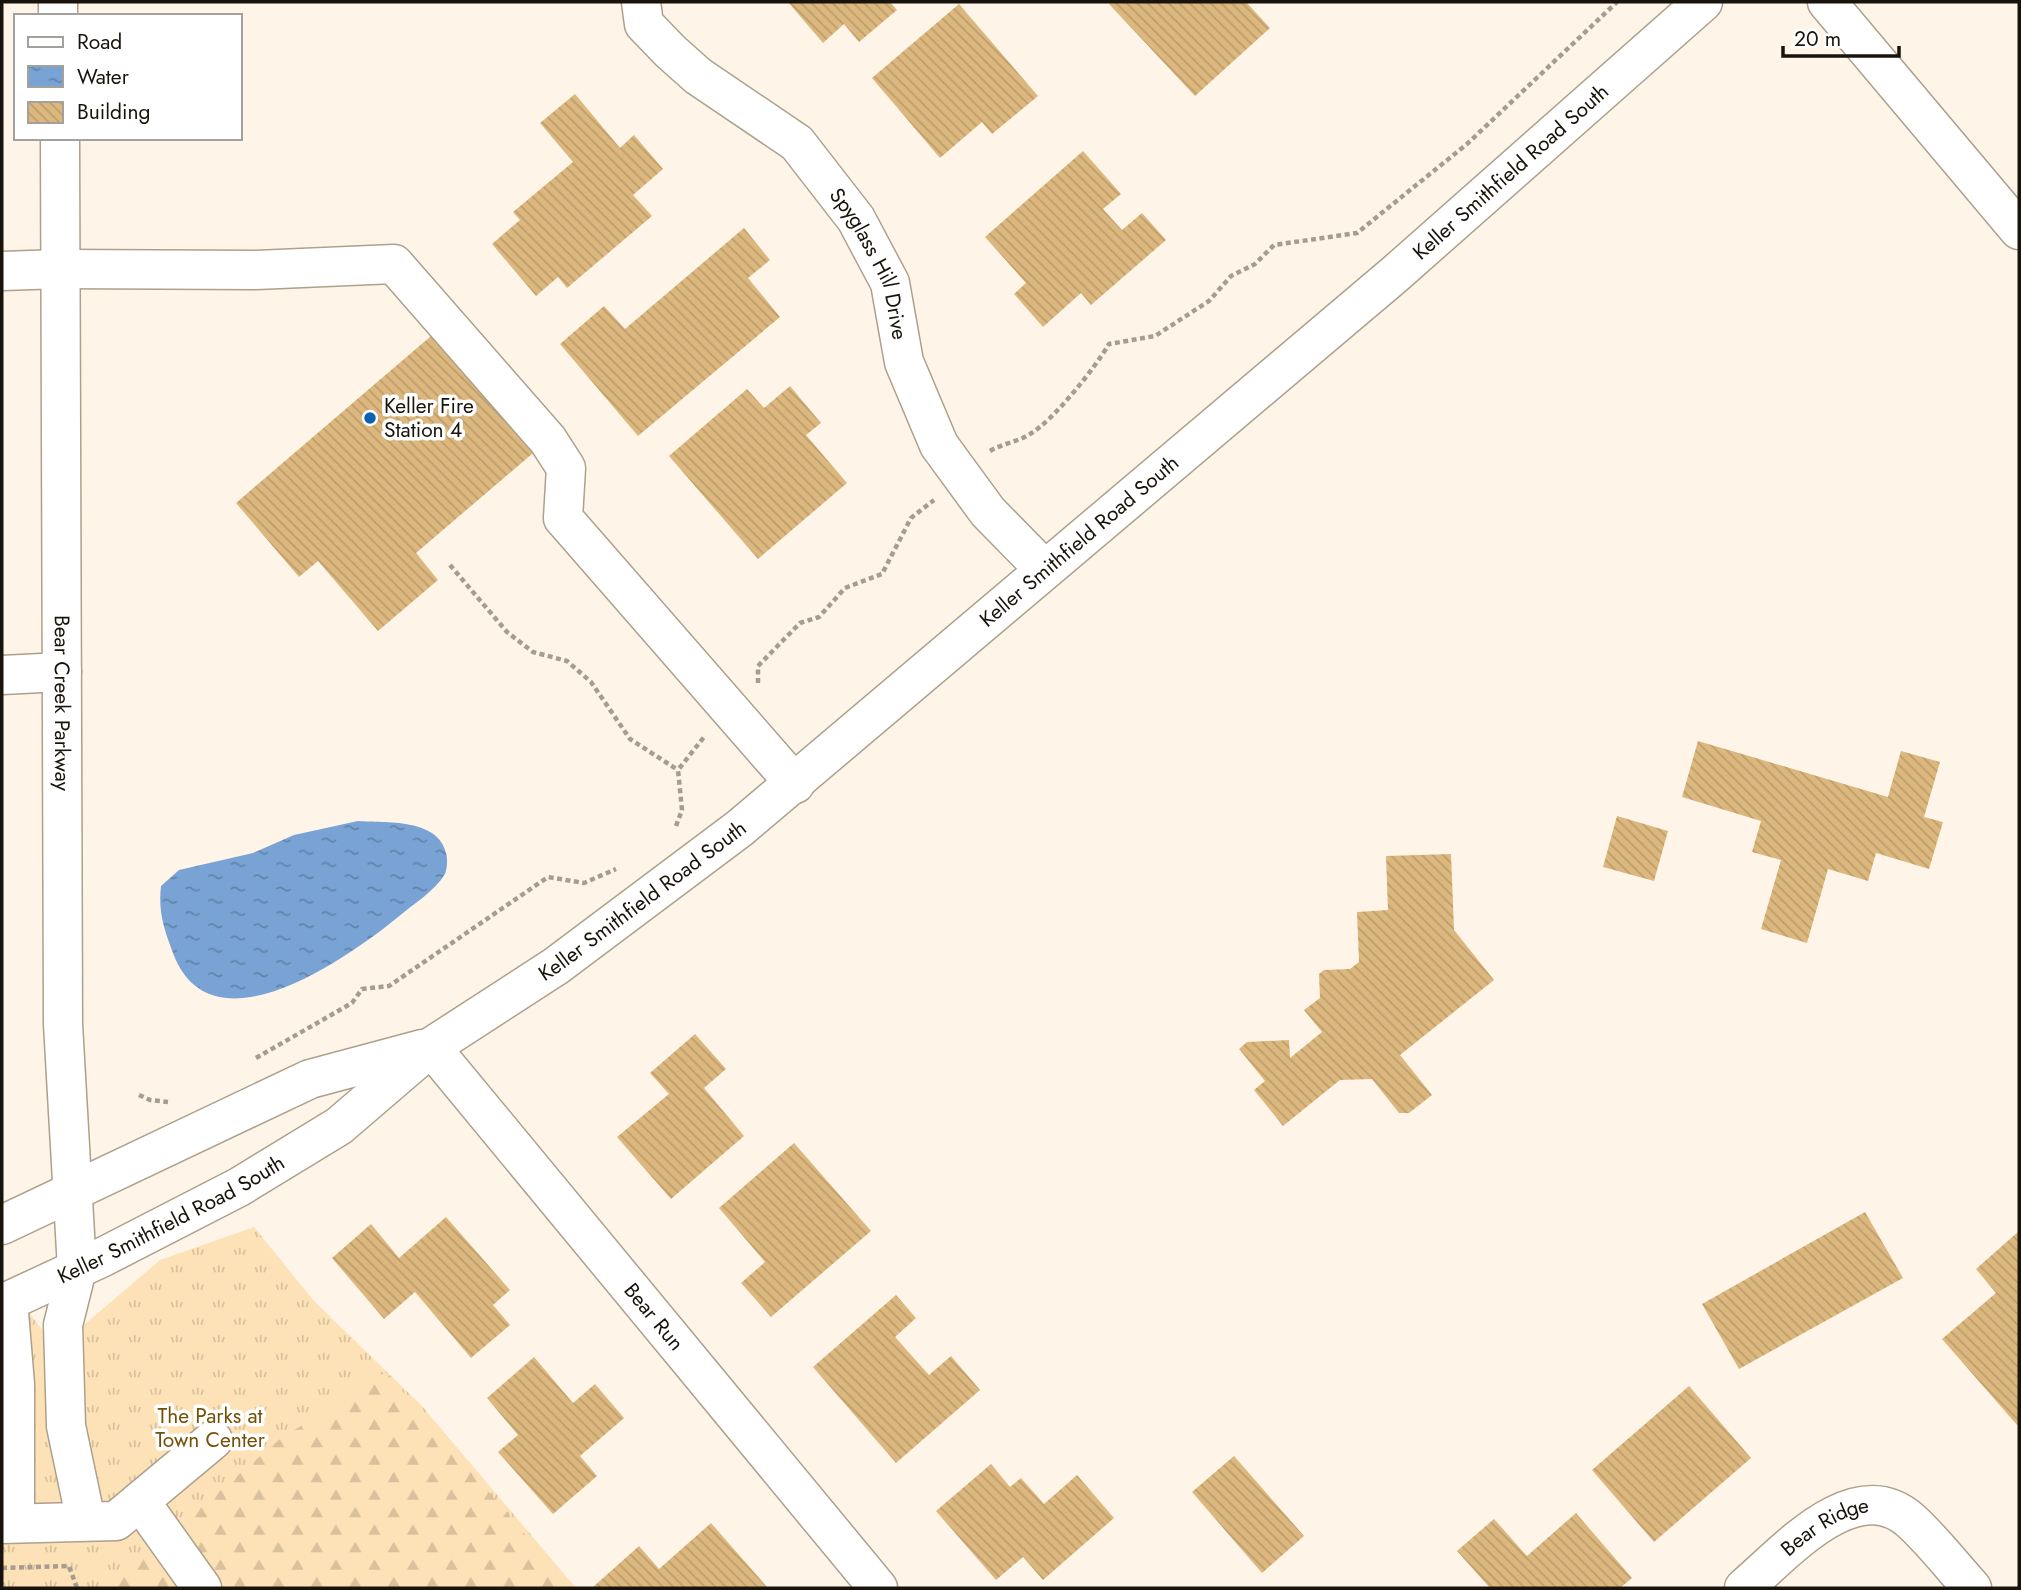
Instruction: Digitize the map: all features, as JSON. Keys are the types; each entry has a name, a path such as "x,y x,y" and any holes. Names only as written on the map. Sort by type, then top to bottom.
{"main road":[{"name":"Spyglass Hill Drive","path":"641,2 644,24 670,51 698,76 797,143 856,219 890,283 904,362 939,445 988,512 1045,570"},
{"name":"Keller Smithfield Road South","path":"5,1302 78,1269 239,1187 340,1126 431,1046 556,966 795,783 1394,275 1703,2"},
{"path":"1827,2 2019,230"},
{"name":"Bear Creek Parkway","path":"60,140 63,1024 78,1269 63,1325 66,1413 86,1521"},
{"path":"2,271 256,270 394,264 548,440 566,468 563,518 795,783"},
{"path":"2,675 62,672"},
{"name":"Keller Smithfield Road South","path":"2,1225 310,1079 431,1046"},
{"name":"Bear Run","path":"431,1046 878,1588"},
{"path":"5,1302 15,1384 8,1523 116,1521 213,1440"},
{"path":"140,1501 202,1588"},
{"name":"Bear Ridge","path":"1744,1588 1825,1519 1863,1505 1883,1504 1909,1519 1972,1588"}],"path":[{"path":"980,456 1004,442 1030,435 1092,372 1109,344 1155,336 1209,301 1231,276 1255,264 1274,245 1357,233 1467,144 1616,2"},
{"path":"753,693 758,683 758,666 800,623 819,617 845,588 881,574 911,518 940,495"},
{"path":"450,565 508,632 533,652 567,661 592,682 630,739 678,770"},
{"path":"674,830 682,810 678,770 711,727"},
{"path":"253,1060 352,1003 362,989 389,986 548,877 584,883 626,865"},
{"path":"139,1095 150,1100 173,1103"},
{"path":"2,1568 69,1566 77,1588"}],"green space":[{"name":"The Parks at Town Center","path":"254,1227 314,1301 421,1405 576,1588 2,1588 2,1293 10,1289 57,1348 160,1260"},
{"path":"386,1372 571,1588 108,1588 280,1439"}],"water":[{"path":"358,821 409,825 433,834 446,853 445,874 429,892 348,954 281,989 248,997 217,996 192,983 173,953 167,936 161,912 161,886 179,870 253,853 294,835"}],"building":[{"path":"788,2 890,2 897,10 859,42 844,24 823,43"},
{"path":"1246,2 1270,28 1195,96 1109,4"},
{"path":"959,4 1038,96 992,134 982,122 940,158 872,78"},
{"path":"575,94 620,148 634,135 663,169 633,195 652,216 567,288 558,277 536,296 492,244 520,220 513,212 573,162 540,123"},
{"path":"1083,151 1121,194 1103,209 1122,230 1142,213 1166,240 1091,305 1081,293 1043,327 1014,294 1026,283 985,237"},
{"path":"744,228 770,260 748,278 780,317 638,436 560,344 604,306 625,329"},
{"path":"438,330 539,448 416,553 438,580 378,631 318,561 299,577 236,503"},
{"path":"790,386 821,423 806,435 847,483 758,559 669,456 747,389 764,408"},
{"path":"1698,741 1888,797 1901,751 1940,762 1924,817 1943,822 1929,869 1876,853 1868,881 1828,869 1807,943 1761,929 1781,860 1752,852 1761,821 1682,797"},
{"path":"1617,816 1668,831 1654,881 1603,867"},
{"path":"1451,854 1454,930 1494,980 1400,1055 1432,1095 1409,1113 1399,1113 1372,1079 1340,1080 1283,1126 1254,1090 1265,1081 1239,1049 1247,1042 1289,1040 1290,1058 1322,1032 1304,1010 1320,998 1319,974 1324,970 1350,969 1359,962 1357,912 1388,910 1386,856"},
{"path":"695,1034 726,1069 704,1088 744,1136 671,1199 617,1137 669,1094 650,1073"},
{"path":"794,1143 871,1231 771,1317 741,1283 765,1262 719,1208"},
{"path":"1865,1212 1903,1278 1739,1369 1702,1304"},
{"path":"446,1217 510,1290 493,1305 510,1325 471,1358 415,1292 384,1319 332,1258 371,1224 399,1258"},
{"path":"2019,1231 2017,1425 1942,1339 1996,1293 1976,1269"},
{"path":"896,1295 916,1318 895,1337 929,1375 951,1356 980,1390 896,1463 813,1367"},
{"path":"534,1357 573,1403 595,1384 624,1418 580,1456 597,1476 553,1514 498,1452 518,1435 487,1398"},
{"path":"1689,1386 1751,1458 1654,1542 1592,1470"},
{"path":"1234,1456 1304,1536 1262,1573 1192,1492"},
{"path":"991,1464 1010,1487 1021,1478 1044,1504 1077,1475 1114,1518 1043,1580 1023,1557 996,1580 936,1511"},
{"path":"1576,1513 1632,1578 1620,1588 1490,1588 1457,1551 1494,1519 1527,1556"},
{"path":"711,1523 768,1588 593,1587 639,1546 659,1569"}],"place":[{"name":"Keller Fire Station 4","path":"370,418"}]}
